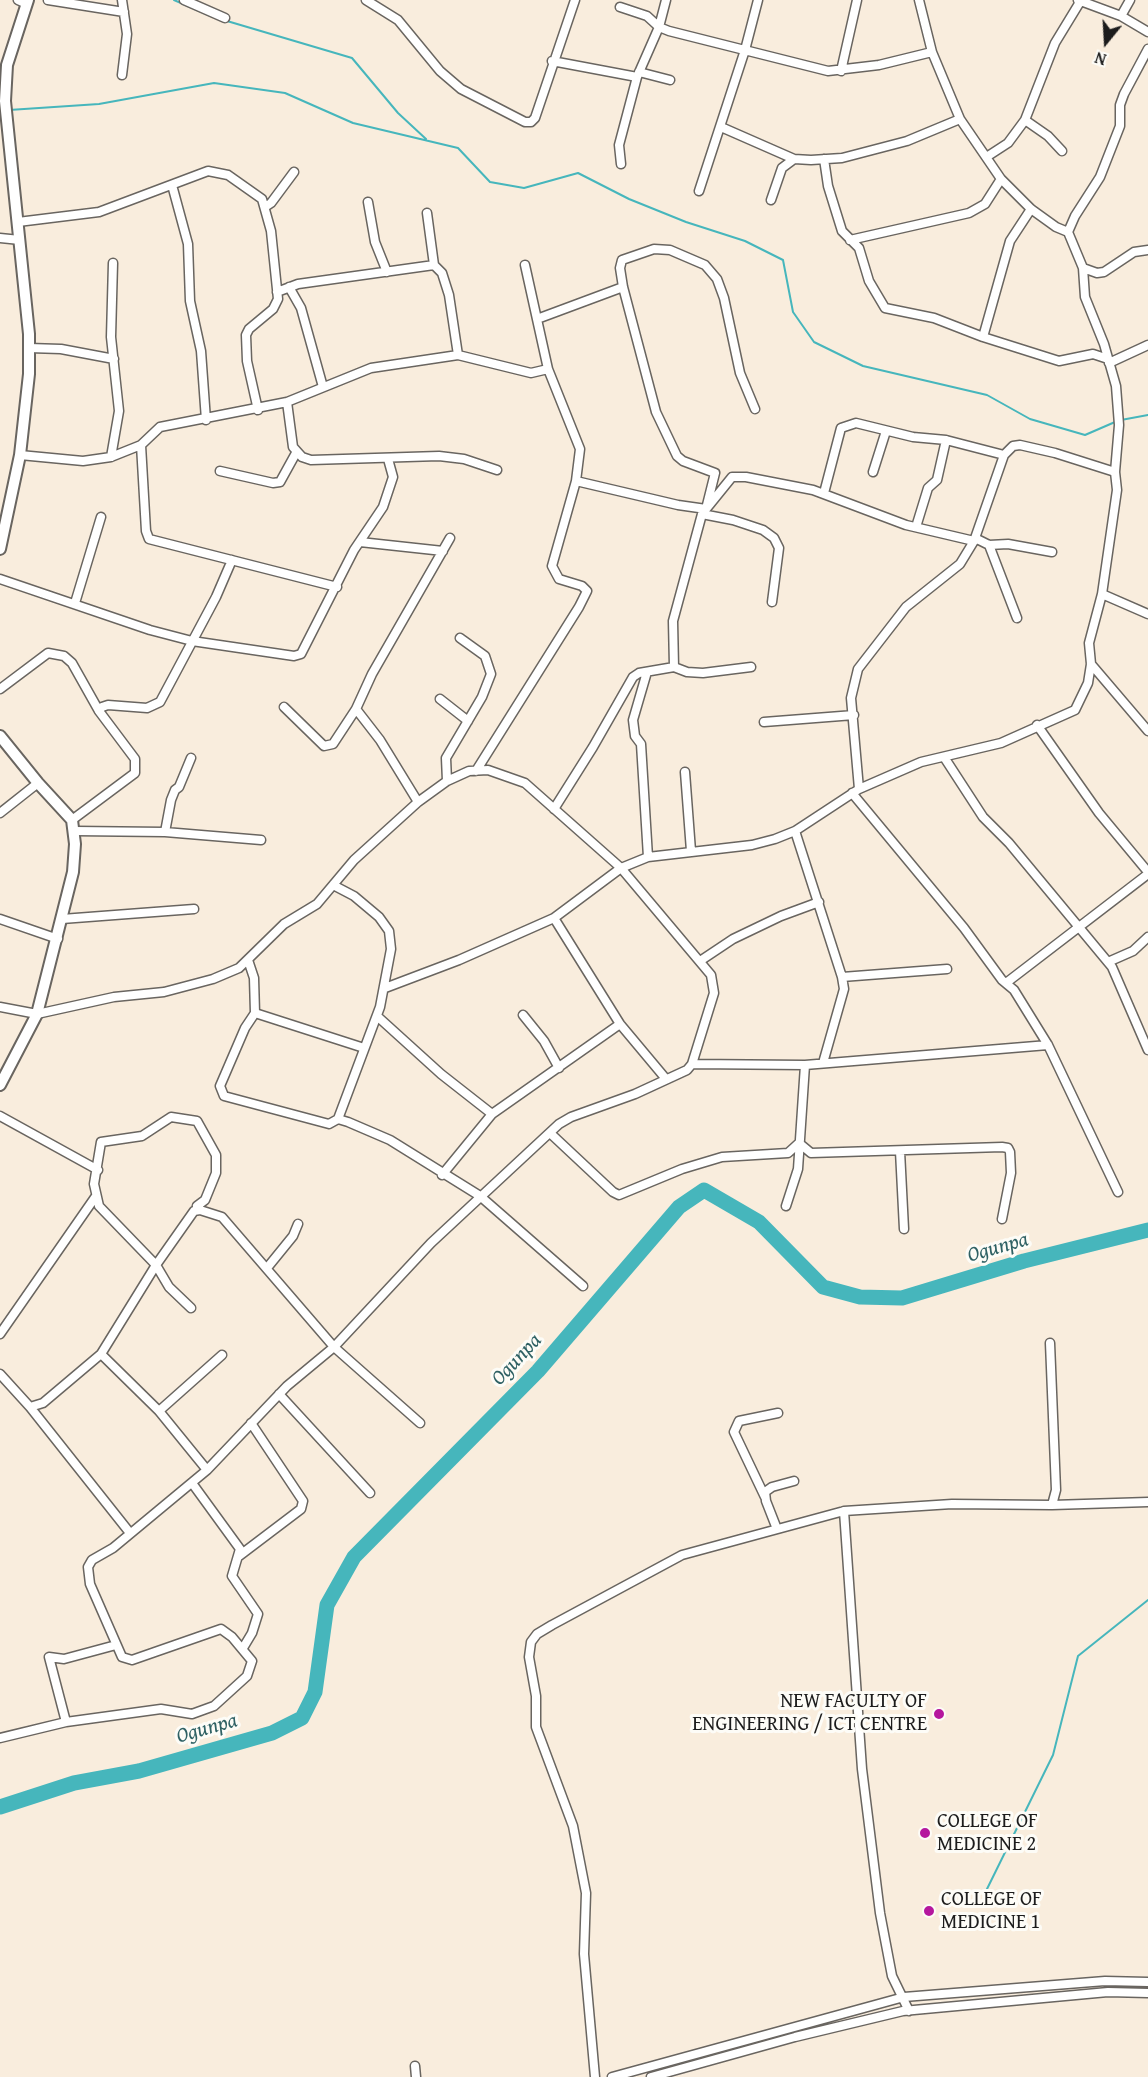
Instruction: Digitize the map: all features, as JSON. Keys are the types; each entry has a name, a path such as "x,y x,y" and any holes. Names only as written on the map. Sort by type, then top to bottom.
{"street":[{"path":"48,0 124,12"},
{"path":"122,75 127,34 123,0"},
{"path":"184,0 225,18"},
{"path":"366,0 398,20 440,71 461,89 525,122 531,122 535,118 552,62 575,0"},
{"path":"621,164 619,145 638,74 659,27 666,0"},
{"path":"699,191 745,50 758,0"},
{"path":"841,72 857,0"},
{"path":"385,988 459,960 554,918 621,868 648,857 752,845 795,831 856,791 921,762 1001,743 1075,710 1083,697 1091,664 1089,643 1102,594 1117,490 1115,472 1119,421 1116,386 1109,361 1084,297 1083,268 1068,232 1056,227 1031,209 1001,179 988,156 960,119 932,51 919,0"},
{"path":"1121,16 1130,0"},
{"path":"0,549 5,506 20,455 29,375 20,240 5,101 7,65 24,1"},
{"path":"988,156 1008,143 1025,120 1055,43 1079,1 1121,16 1148,32"},
{"path":"620,7 647,16 659,27 828,71 841,72 879,65 932,51"},
{"path":"1068,232 1108,160 1120,126 1120,105 1148,49"},
{"path":"552,62 670,80"},
{"path":"721,127 794,159 824,159 842,158 907,141 960,119"},
{"path":"1025,120 1048,136 1062,151"},
{"path":"771,200 782,168 794,159"},
{"path":"824,159 832,200 842,231 859,248 869,281 885,308 934,318 983,337 1059,360 1093,354 1109,361 1148,345"},
{"path":"18,222 99,212 208,171 228,175 262,199 271,231 278,298 273,309 249,328 246,335 247,361 258,410"},
{"path":"265,207 271,203 294,172"},
{"path":"850,240 969,213 985,204 1001,179"},
{"path":"172,185 188,244 190,301 201,351 206,420"},
{"path":"368,202 375,242 387,272"},
{"path":"983,337 1011,241 1031,209"},
{"path":"427,213 434,265 442,273 449,295 458,355"},
{"path":"0,238 20,240"},
{"path":"755,409 740,374 724,298 717,279 705,265 670,250 654,249 622,260 620,268 623,287 656,412 675,452 683,461 732,477 746,477 824,493 916,527 975,539 989,545 1008,544 1052,552"},
{"path":"1083,268 1097,273 1104,272 1134,252 1148,250"},
{"path":"111,457 119,411 111,337 114,263"},
{"path":"277,292 289,287 434,265"},
{"path":"476,771 579,607 586,591 582,586 559,579 552,566 576,482 580,449 548,369 525,265"},
{"path":"289,287 301,308 324,387"},
{"path":"537,319 623,287"},
{"path":"29,348 62,349 114,359"},
{"path":"20,455 83,461 111,457 141,445 160,427 258,410 287,402 371,368 458,355 531,373 548,369"},
{"path":"287,402 293,447 296,453 311,460 439,456 464,459 497,470"},
{"path":"824,493 843,426 856,423 886,432 946,440 1004,455"},
{"path":"873,472 886,432"},
{"path":"916,527 928,488 937,480 946,440"},
{"path":"141,445 146,531 149,539 337,587"},
{"path":"1115,472 1055,453 1020,445 1013,446 1004,455 975,539 960,564 906,607 858,669 851,698 854,715 856,791 964,928 974,945 1014,990 1048,1045 1118,1192"},
{"path":"220,471 273,483 280,482 296,453"},
{"path":"0,579 150,630 192,641 294,656 301,654 360,542 383,507 391,486 392,469 388,459"},
{"path":"674,667 673,621 715,472"},
{"path":"704,511 732,477"},
{"path":"576,482 704,511 763,530 774,538 779,548 772,602"},
{"path":"75,603 101,517"},
{"path":"284,707 324,747 328,747 356,709 372,674 450,538"},
{"path":"360,542 443,551"},
{"path":"989,545 1017,618"},
{"path":"99,711 108,705 147,708 160,702 216,597 232,560"},
{"path":"1102,594 1148,614"},
{"path":"447,781 446,758 490,682 491,674 484,656 460,638"},
{"path":"0,689 48,653 56,653 72,663 99,711 135,759 135,773 73,825"},
{"path":"1091,664 1148,730"},
{"path":"554,808 593,747 629,682 639,673 674,667 687,672 703,673 751,667"},
{"path":"647,672 633,720 635,736 641,744 648,857"},
{"path":"440,699 468,721"},
{"path":"356,709 381,740 418,802"},
{"path":"764,722 854,715"},
{"path":"1006,983 1148,873 1099,813 1037,725"},
{"path":"0,736 73,825 73,872 58,939 37,1014 0,1085"},
{"path":"944,757 983,818 1010,843 1108,962 1148,1050"},
{"path":"165,832 171,800 175,790 180,787 191,758"},
{"path":"0,1007 37,1014 114,997 164,992 213,979 239,968 284,924 317,904 354,860 418,802 447,781 476,771 488,770 525,783 621,868 711,975 714,993 692,1064 681,1074 635,1094 571,1117 549,1133 431,1243 334,1347 279,1394 207,1470 113,1548 92,1560 87,1567 90,1584 122,1657 132,1660 221,1629 243,1648 252,1661 246,1676 208,1709 192,1714 161,1709 66,1722 0,1738"},
{"path":"685,772 691,851"},
{"path":"0,813 38,783"},
{"path":"73,825 261,840"},
{"path":"795,831 842,977 843,989 822,1063"},
{"path":"248,960 254,978 255,1013 245,1028 220,1086 220,1091 224,1096 329,1124 338,1119 377,1016 385,988 391,949 389,932 379,917 354,896 333,885"},
{"path":"700,961 733,939 771,920 819,902"},
{"path":"62,919 194,909"},
{"path":"554,918 620,1024 666,1079"},
{"path":"0,920 58,939"},
{"path":"1108,962 1133,951 1148,936"},
{"path":"842,977 947,969"},
{"path":"255,1013 364,1048"},
{"path":"523,1015 544,1041 559,1068"},
{"path":"377,1016 441,1074 492,1113"},
{"path":"442,1175 492,1113 620,1024"},
{"path":"692,1064 805,1065 1048,1045"},
{"path":"786,1206 798,1169 805,1065"},
{"path":"0,1116 98,1170"},
{"path":"191,1308 170,1287 156,1265 99,1206 94,1184 101,1142 142,1136 171,1117 197,1121 216,1155 216,1173 205,1200 197,1206 200,1210"},
{"path":"338,1119 390,1140 442,1175 480,1196 583,1286"},
{"path":"549,1133 613,1192 620,1195 682,1169 722,1156 788,1152 799,1143"},
{"path":"799,1143 811,1153 1008,1148 1011,1173 1002,1219"},
{"path":"900,1151 904,1229"},
{"path":"0,1334 96,1196"},
{"path":"30,1407 43,1403 101,1354 156,1265 194,1212 200,1210 222,1217 334,1347 420,1423"},
{"path":"267,1268 293,1236 298,1224"},
{"path":"1050,1343 1056,1490 1052,1505"},
{"path":"101,1354 159,1411 207,1470"},
{"path":"159,1411 222,1355"},
{"path":"0,1374 30,1407 130,1533"},
{"path":"279,1394 370,1493"},
{"path":"777,1529 765,1497 734,1432 739,1421 778,1413"},
{"path":"240,1556 301,1509 303,1502 300,1492 251,1423"},
{"path":"765,1497 768,1488 794,1481"},
{"path":"192,1483 240,1549 240,1556 232,1576 258,1614 252,1634 243,1648"},
{"path":"595,2077 584,1954 586,1893 573,1826 536,1727 536,1696 529,1657 531,1642 537,1634 682,1555 844,1511 952,1504 1052,1505 1148,1502"},
{"path":"844,1511 862,1769 880,1913 892,1976 909,2011"},
{"path":"66,1722 49,1657 64,1659 116,1645"},
{"path":"612,2077 904,1997 1105,1981 1148,1983"},
{"path":"651,2077 795,2037 909,2011 1108,1992 1148,1993"},
{"path":"415,2066 416,2077"}],"waterway":[{"path":"174,0 213,17"},
{"path":"227,21 352,58 398,113 426,139"},
{"path":"9,110 99,104 214,83 285,93 353,123 458,148 490,182 524,188 578,173 629,199 686,222 745,241 783,260 793,312 814,342 863,366 987,395 1030,419 1085,435 1115,422"},
{"path":"1121,420 1148,415"},
{"name":"Ogunpa","path":"0,1807 74,1783 139,1771 272,1733 302,1718 315,1692 327,1605 354,1557 538,1371 679,1207 704,1190 759,1222 823,1287 860,1297 902,1298 1024,1261 1148,1230"},
{"path":"986,1891 1053,1755 1078,1656 1148,1600"}],"place":[{"name":"NEW FACULTY OF ENGINEERING / ICT CENTRE","path":"939,1714"},
{"name":"COLLEGE OF MEDICINE 2","path":"925,1833"},
{"name":"COLLEGE OF MEDICINE 1","path":"929,1911"}]}
